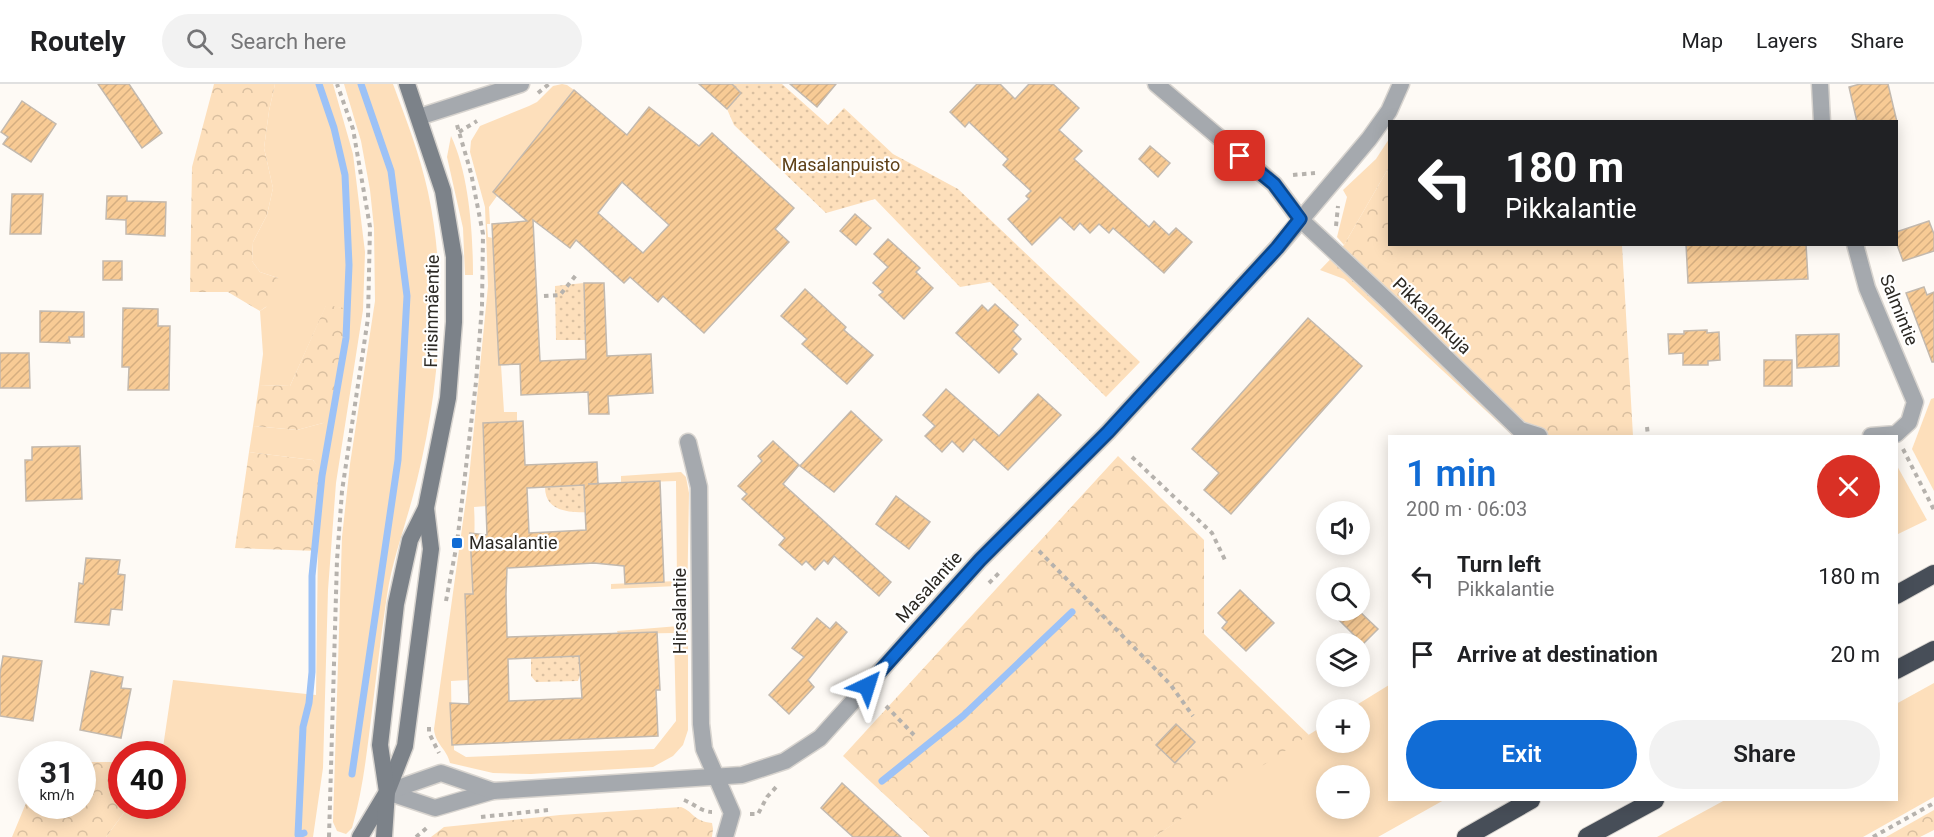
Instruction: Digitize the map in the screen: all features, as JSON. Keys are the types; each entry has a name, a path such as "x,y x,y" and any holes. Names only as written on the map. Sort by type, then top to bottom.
{"highway":[{"path":"1898,594 1934,574"},
{"path":"1898,669 1934,650"},
{"path":"1466,837 1529,801"},
{"path":"1587,837 1653,801"}],"main road":[{"name":"Friisinmäentie","path":"384,837 387,792 380,745 396,604 410,540 426,508 448,398 454,322 454,256 443,191 407,84"},
{"name":"Friisinmäentie","path":"360,837 387,792 405,746 431,549 426,508"}],"street":[{"path":"419,117 521,84"},
{"name":"Pikkalankuja","path":"1156,84 1274,184 1300,219 1520,430 1536,435"},
{"name":"Masalantie","path":"435,808 493,791 742,776 785,761 820,738 987,553 1108,432 1277,248 1369,140 1389,111 1401,84"},
{"path":"1820,84 1822,120"},
{"name":"Salmintie","path":"1856,246 1867,288 1915,402 1909,422 1896,434 1884,435"},
{"name":"Hirsalantie","path":"688,442 699,487 700,724 704,749 732,813"},
{"path":"387,792 441,773"},
{"name":"Masalantie","path":"441,773 493,791"},
{"path":"387,792 435,808"},
{"path":"725,837 732,813"}],"path":[{"path":"329,837 337,560 342,491 368,318 370,227 353,129 337,84"},
{"path":"445,610 457,543 476,382 482,306 483,234 471,173 450,107"},
{"path":"544,296 560,295 576,275"},
{"path":"1647,428 1648,435"},
{"path":"1132,457 1212,533 1226,561"},
{"path":"1911,468 1934,510"},
{"path":"1039,551 1170,684 1193,716"},
{"path":"886,706 914,735"},
{"path":"428,722 432,739 444,762 441,773"},
{"path":"674,801 684,800 697,805 705,812 732,813"},
{"path":"1873,837 1934,803"},
{"path":"416,837 432,823 435,808"},
{"path":"476,818 553,809"}],"green space":[{"path":"214,84 275,84 264,148 273,188 267,215 253,242 252,261 260,272 278,278 280,291 274,302 260,311 228,292 190,292 192,167"},
{"path":"275,84 333,84 353,154 365,252 363,310 336,483 328,590 323,768 313,837 106,837 119,819 186,819 186,741 164,741 173,680 316,695 319,469 313,460 249,452 253,426 297,430 323,423 350,309 326,306 290,386 259,385 263,354 260,311 266,307 278,278 260,272 252,261 253,242 267,215 273,188 264,148"},
{"path":"344,84 393,84 417,151 428,192 438,264 439,300 436,373 425,445 390,580 362,782 352,828 346,834 337,831 333,822 342,537 350,464 375,301 374,228 370,190 361,141"},
{"path":"562,84 574,90 493,192 497,196 489,207 490,224 487,224 488,237 493,238 499,365 501,365 504,412 517,412 517,421 483,423 487,506 474,507 472,594 465,595 468,680 451,681 452,744 454,750 466,757 654,749 676,721 674,633 618,634 617,631 679,626 688,627 688,730 683,745 673,756 653,767 531,774 493,773 450,763 436,739 434,729 469,478 488,286 485,207 470,152 471,141 480,126 537,102 553,86"},
{"name":"Masalanpuisto","path":"732,84 782,84 828,125 844,108 893,154 958,189 1140,362 1106,397 990,282 960,287 875,199 826,213 734,125 727,109 741,93"},
{"path":"451,136 466,186 471,223 473,275 465,275 463,228 447,157"},
{"path":"1388,141 1388,169 1344,245 1337,237 1347,197 1343,190 1376,159"},
{"path":"1388,169 1388,246 1622,246 1633,435 1512,435 1344,279 1320,270 1344,245"},
{"path":"584,283 586,340 556,340 555,286"},
{"path":"326,305 350,309 336,409 323,423 297,430 253,426 259,385 290,386"},
{"path":"1934,398 1934,491 1912,449 1931,399"},
{"path":"249,452 313,460 320,469 318,551 235,548"},
{"path":"1118,456 1204,540 1204,634 1309,735 1154,837 930,837 843,756"},
{"path":"1898,468 1927,520 1898,534"},
{"path":"681,472 686,477 689,493 687,609 679,609 677,586 611,589 611,584 677,581 676,481 621,483 621,476"},
{"path":"584,485 585,503 593,512 561,510 555,507 546,496 545,487"},
{"path":"579,656 578,681 536,682 531,676 531,658"},
{"path":"1934,683 1934,797 1863,837 1657,837 1723,801 1898,801 1898,703"},
{"path":"1388,686 1388,801 1442,801 1378,837 1154,837 1316,730 1316,753 1370,753 1370,699 1366,699"},
{"path":"96,762 108,762 108,819 119,819 106,837 12,837 19,819 96,819"},
{"path":"681,807 697,818 712,823 712,837 431,837 444,827 560,815"},
{"path":"1934,810 1934,830 1920,837 1886,837"}],"building":[{"path":"98,84 129,84 162,133 142,148"},
{"path":"699,84 732,84 741,93 727,109"},
{"path":"790,84 836,84 817,107"},
{"path":"977,84 1000,84 1015,99 1029,84 1053,84 1079,108 1059,130 1082,151 1074,159 1149,227 1154,221 1169,235 1176,228 1192,242 1164,273 1113,228 1109,233 1099,224 1090,233 1080,223 1074,230 1060,217 1032,245 1008,219 1029,199 1026,196 1031,191 1003,165 1008,159 969,122 965,127 950,112"},
{"path":"1860,84 1888,84 1897,120 1857,120 1849,87"},
{"path":"574,90 627,135 649,107 699,146 712,133 794,208 775,229 789,242 704,333 663,296 658,302 630,277 624,283 576,240 570,248 533,220 540,361 586,359 584,283 604,283 607,356 651,354 653,393 608,396 609,414 589,414 588,392 521,395 520,364 499,365 492,224 527,221 493,192","holes":["622,182 669,225 643,253 598,213"]},
{"path":"22,101 56,124 31,162 3,144 8,137 1,132"},
{"path":"1150,146 1170,163 1158,177 1139,159"},
{"path":"12,194 43,194 41,234 10,234"},
{"path":"107,196 127,196 127,201 166,202 165,236 126,234 126,220 106,219"},
{"path":"855,214 871,228 856,245 840,231"},
{"path":"1929,221 1934,234 1934,251 1903,261 1897,246 1898,231"},
{"path":"888,239 920,268 916,272 933,288 904,319 879,295 883,292 873,283 888,267 874,254"},
{"path":"1686,246 1806,246 1808,279 1688,283"},
{"path":"103,261 122,261 122,280 103,280"},
{"path":"1924,287 1927,295 1934,292 1934,362 1932,362 1906,293"},
{"path":"805,289 846,327 844,330 873,355 847,384 802,344 807,339 781,316"},
{"path":"995,304 1018,325 1013,331 1021,339 1012,349 1017,354 999,373 956,333 982,305 988,311"},
{"path":"123,308 158,309 158,326 170,326 169,390 128,390 129,367 122,367"},
{"path":"40,311 84,312 84,337 69,337 70,343 40,342"},
{"path":"1308,318 1362,366 1231,514 1204,490 1219,473 1192,449"},
{"path":"1707,330 1707,333 1719,332 1720,360 1708,361 1708,365 1683,365 1683,353 1669,354 1668,334"},
{"path":"1839,334 1839,366 1797,368 1796,335"},
{"path":"0,353 29,353 30,388 0,388"},
{"path":"1764,360 1792,360 1792,386 1764,386"},
{"path":"946,389 999,436 1038,394 1061,415 1008,470 974,439 963,452 952,441 942,452 925,436 935,426 923,415"},
{"path":"851,411 882,440 834,492 800,466"},
{"path":"523,421 525,465 597,462 598,484 660,481 664,582 625,584 624,566 594,563 507,568 506,594 507,637 657,632 660,690 656,690 658,736 452,745 450,703 469,704 465,594 473,594 470,533 487,535 483,423","holes":["584,485 586,530 529,533 527,488","579,656 582,698 509,701 508,659"]},
{"path":"773,441 799,465 783,484 891,582 879,596 834,556 828,564 824,560 815,570 806,561 802,565 779,545 785,538 742,499 747,494 738,486 762,461 758,456"},
{"path":"80,446 82,499 26,501 25,460 32,460 32,447"},
{"path":"896,496 930,522 909,549 876,524"},
{"path":"86,558 120,560 118,574 125,575 122,610 111,609 109,625 75,622 79,583 83,584"},
{"path":"1240,590 1274,623 1246,651 1222,628 1227,622 1218,613"},
{"path":"817,618 830,629 836,622 847,632 808,680 814,687 789,714 769,695 804,657 792,648"},
{"path":"1340,621 1370,621 1378,629 1370,637 1370,633 1352,633"},
{"path":"3,656 42,661 33,721 0,716 0,674"},
{"path":"91,671 123,677 121,688 131,689 121,738 80,730"},
{"path":"1176,724 1195,742 1175,763 1156,745"},
{"path":"842,783 901,837 853,837 821,808"}],"waterway":[{"path":"304,833 298,835 303,727 309,703 312,672 312,576 322,476 346,338 349,265 345,175 334,128 319,84"},
{"path":"352,774 398,460 407,296 391,171 361,84"},
{"path":"882,781 963,716 1072,612"}],"place":[{"name":"Masalantie","path":"457,543"}],"route":[{"path":"867,686 1013,525 1108,432 1277,248 1300,219 1274,184 1240,156"}]}
